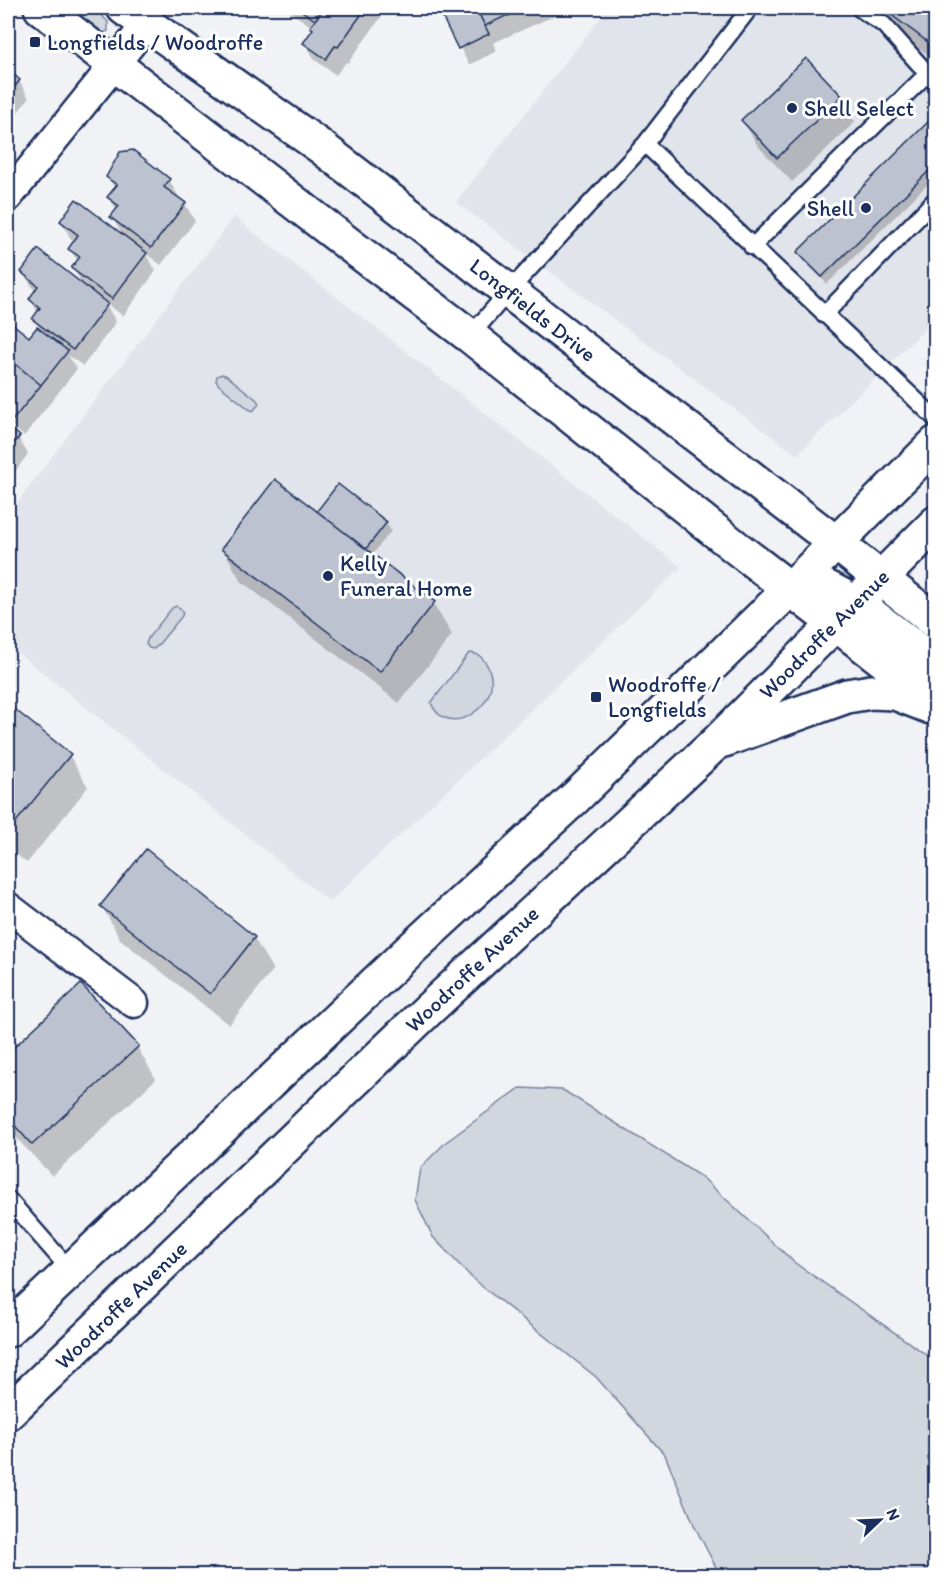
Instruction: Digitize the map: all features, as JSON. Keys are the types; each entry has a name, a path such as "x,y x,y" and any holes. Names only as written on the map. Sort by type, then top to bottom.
{"main road":[{"path":"41,8 470,336 790,589 846,614 936,664"},
{"name":"Longfields Drive","path":"135,16 321,147 936,622"},
{"path":"8,1330 576,797 936,443"},
{"name":"Woodroffe Avenue","path":"8,1413 428,1010 717,742 936,523"},
{"path":"846,614 936,701"},
{"path":"717,742 847,696 870,692 895,693 936,709"}],"street":[{"path":"8,197 114,65 135,16"},
{"path":"8,907 134,1004"}],"lane":[{"path":"470,336 508,291 645,144 750,8"},
{"path":"752,247 931,78 884,25 859,8"},
{"path":"645,144 936,419"},
{"path":"824,315 936,199"},
{"path":"8,1199 70,1270"}],"shaded area":[{"path":"69,8 95,8 108,22 108,31 103,33 97,31"},
{"path":"608,8 935,8 935,319 797,455 456,202"},
{"path":"234,217 681,567 330,902 8,645 8,515"},
{"path":"222,374 257,400 259,404 253,411 219,385 216,381 217,376"},
{"path":"176,606 183,612 182,616 154,649 149,648 146,644 148,638"},
{"path":"469,653 480,656 487,665 491,679 490,693 473,713 462,719 450,719 439,714 431,703"},
{"path":"520,1088 563,1090 703,1178 795,1263 935,1361 935,1575 720,1575 695,1527 665,1455 596,1377 474,1280 433,1237 415,1200 420,1168 446,1142"}],"building":[{"path":"298,8 324,8 315,20"},
{"path":"324,8 366,8 338,47 335,46 326,59 303,43 313,29 310,27"},
{"path":"438,8 476,8 489,34 458,49"},
{"path":"476,8 505,8 508,15 485,26"},
{"path":"505,8 526,8 508,16"},
{"path":"882,8 936,8 936,48"},
{"name":"Shell Select","path":"806,58 842,96 777,158 741,120"},
{"path":"8,69 20,80 8,95"},
{"name":"Shell","path":"928,122 936,130 936,164 822,277 797,252"},
{"path":"133,150 170,179 164,187 186,203 151,248 110,217 119,206 107,197 117,185 106,177 120,152"},
{"path":"76,199 147,253 112,299 71,268 80,257 68,249 78,235 60,221"},
{"path":"38,249 108,304 73,350 32,319 40,308 29,299 38,286 21,272"},
{"path":"8,320 29,337 37,327 68,351 41,385 8,358"},
{"path":"8,358 41,385 13,420 8,415"},
{"path":"8,426 20,436 8,451"},
{"name":"Kelly Funeral Home","path":"275,479 435,602 380,672 221,549"},
{"path":"338,484 387,522 366,549 317,511"},
{"path":"8,704 71,754 8,832"},
{"path":"146,849 255,937 210,994 100,906"},
{"path":"81,984 139,1046 32,1145 8,1118 8,1053"}],"place":[{"name":"Longfields / Woodroffe","path":"35,42"},
{"name":"Shell Select","path":"792,108"},
{"name":"Shell","path":"866,208"},
{"name":"Kelly Funeral Home","path":"328,576"},
{"name":"Woodroffe / Longfields","path":"596,697"}]}
